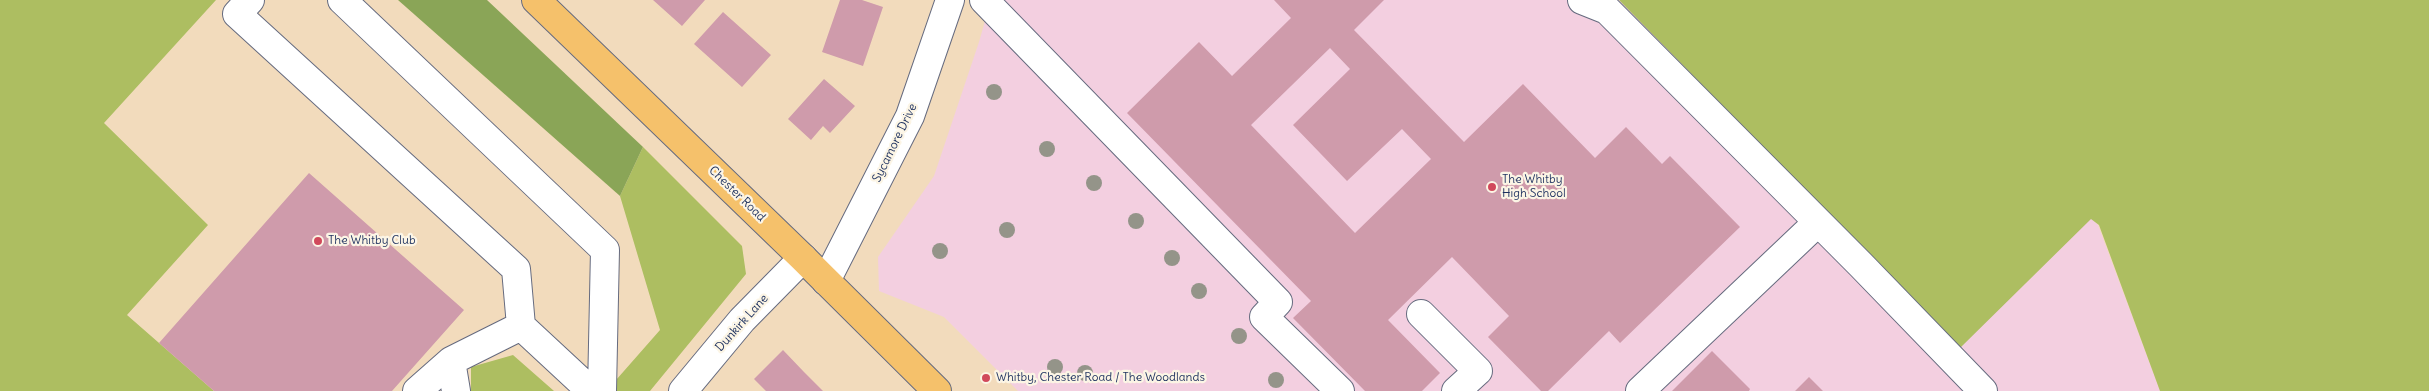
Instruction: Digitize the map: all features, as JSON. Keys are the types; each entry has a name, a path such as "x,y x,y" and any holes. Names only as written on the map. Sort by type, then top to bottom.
{"main road":[{"name":"Chester Road","path":"536,0 803,258 937,391"}],"street":[{"path":"250,0 237,14 516,269 521,326 591,391"},
{"path":"342,0 605,250 602,391"},
{"name":"Sycamore Drive","path":"826,281 910,116 950,0"},
{"path":"984,0 1278,302 1264,317 1340,391"},
{"path":"1582,0 1607,10 1818,222 1982,391"},
{"path":"1640,391 1818,222"},
{"name":"Dunkirk Lane","path":"685,390 742,320 803,258"},
{"path":"1421,314 1478,371 1456,391"},
{"path":"417,391 451,361 521,326"},
{"path":"451,361 456,391"}],"shaded area":[{"name":"The Whitby High School","path":"991,0 1876,0 2098,225 2160,391 1018,391 944,317 879,291 878,257 934,176 979,42"}],"green space":[{"path":"0,0 216,0 104,123 208,225 127,315 214,391 0,391"},
{"path":"398,0 487,0 643,147 620,196"},
{"path":"1619,0 2429,0 2429,391 2160,391 2099,225 2091,219 1960,348"},
{"path":"643,147 742,246 746,274 650,391 612,391 609,388 660,330 620,196"},
{"path":"513,355 554,391 471,391 471,367"}],"building":[{"path":"653,0 705,0 682,26"},
{"path":"840,0 862,0 883,7 863,66 822,52"},
{"path":"1274,0 1384,0 1354,30 1464,142 1523,84 1595,158 1626,127 1662,164 1670,156 1740,227 1620,343 1609,331 1548,391 1541,391 1488,337 1509,316 1452,257 1388,320 1440,373 1422,391 1365,391 1293,318 1311,301 1127,113 1199,42 1232,76 1291,18","holes":["1330,48 1350,69 1293,125 1347,181 1402,129 1431,159 1355,233 1251,125"]},
{"path":"723,12 771,55 742,87 694,44"},
{"path":"824,79 855,106 830,133 823,126 811,140 788,119"},
{"name":"The Whitby Club","path":"309,173 464,310 392,391 214,391 159,343"},
{"path":"783,350 823,391 766,391 754,379"},
{"path":"1712,351 1750,389 1749,391 1672,391"},
{"path":"1809,377 1823,391 1795,391"}],"place":[{"name":"The Whitby High School","path":"1492,187"},
{"name":"The Whitby Club","path":"318,241"},
{"name":"Whitby, Chester Road / The Woodlands","path":"986,378"}]}
